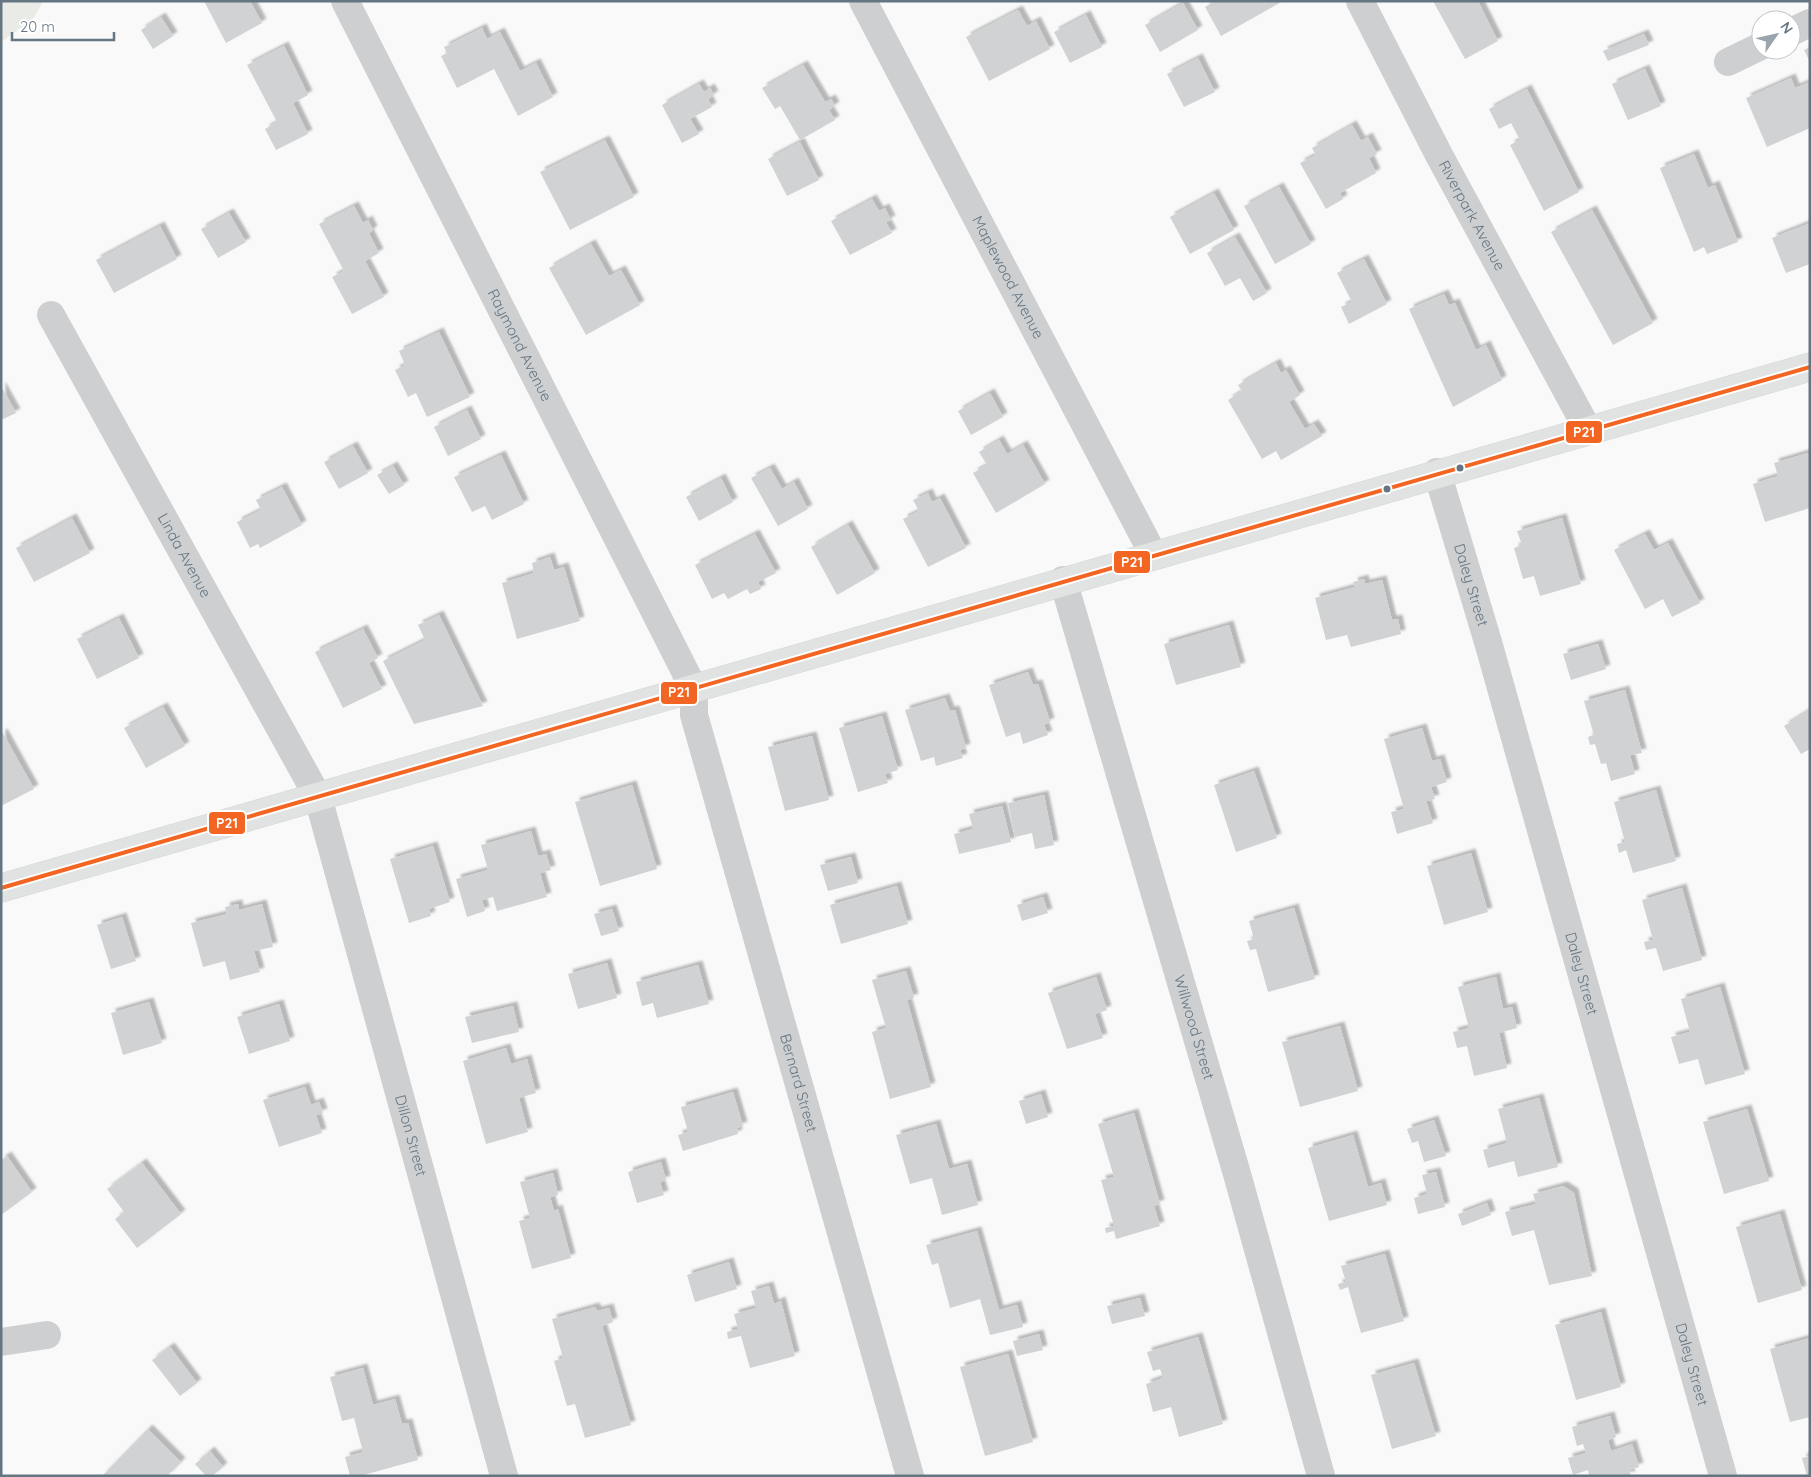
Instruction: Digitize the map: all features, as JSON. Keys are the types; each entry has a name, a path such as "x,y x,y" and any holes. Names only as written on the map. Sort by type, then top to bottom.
{"main road":[{"path":"1,888 694,689 1437,472 1810,367"}],"street":[{"name":"Raymond Avenue","path":"345,1 694,689"},
{"name":"Maplewood Avenue","path":"863,1 1153,554"},
{"name":"Riverpark Avenue","path":"1360,1 1439,155 1588,430"},
{"path":"1728,62 1751,51"},
{"name":"Linda Avenue","path":"51,315 318,797"},
{"name":"Daley Street","path":"1437,472 1502,690 1723,1476"},
{"name":"Willwood Street","path":"1063,580 1237,1174 1321,1476"},
{"name":"Bernard Street","path":"694,689 694,715 910,1476"},
{"name":"Dillon Street","path":"318,797 504,1476"},
{"path":"1,1342 47,1335"}],"shaded area":[{"path":"1,1 43,1 33,19 1,42"}],"building":[{"path":"204,1 250,1 262,23 226,43"},
{"path":"1215,1 1283,1 1221,36 1205,7"},
{"path":"1433,1 1478,1 1498,41 1465,59"},
{"path":"1183,3 1198,30 1160,52 1145,25"},
{"path":"1018,10 1027,26 1036,21 1050,49 989,81 966,37"},
{"path":"1086,15 1102,47 1070,63 1054,32"},
{"path":"161,17 173,36 153,49 141,30"},
{"path":"482,28 487,39 500,32 520,71 536,63 553,97 518,116 494,69 457,88 441,56 447,53 444,47"},
{"path":"1644,34 1649,45 1608,61 1603,51"},
{"path":"284,46 308,95 293,103 308,134 276,150 265,129 277,122 247,65"},
{"path":"1810,47 1810,62 1804,50"},
{"path":"1198,58 1215,92 1184,107 1167,74"},
{"path":"803,65 825,102 831,99 835,106 829,110 835,120 800,140 780,106 775,109 762,88"},
{"path":"1645,69 1661,106 1628,120 1612,84"},
{"path":"1791,78 1795,88 1810,82 1810,128 1767,147 1746,98"},
{"path":"699,84 704,92 710,88 714,95 708,99 712,107 690,119 699,134 682,143 662,105"},
{"path":"1527,89 1579,192 1544,211 1510,145 1520,140 1511,123 1499,129 1489,109"},
{"path":"1352,125 1361,141 1368,137 1377,154 1369,158 1376,173 1340,193 1343,199 1326,209 1300,163 1316,155 1312,148"},
{"path":"605,140 634,197 570,230 540,172"},
{"path":"800,142 819,180 787,196 768,159"},
{"path":"1694,154 1708,188 1715,185 1738,242 1707,254 1704,247 1694,252 1660,168"},
{"path":"1279,187 1311,244 1275,264 1244,206"},
{"path":"1214,193 1234,230 1190,254 1170,217"},
{"path":"872,199 879,211 885,208 891,220 886,222 892,233 850,255 831,221"},
{"path":"354,206 363,223 368,220 373,230 369,233 379,253 365,261 384,297 352,314 332,277 344,271 319,224"},
{"path":"1592,210 1653,323 1613,345 1551,232"},
{"path":"229,213 246,242 218,258 201,229"},
{"path":"1810,223 1810,264 1786,273 1772,238"},
{"path":"160,226 177,259 114,293 96,260"},
{"path":"1235,237 1267,293 1253,301 1240,278 1225,286 1207,253"},
{"path":"591,244 609,276 621,270 640,305 586,335 549,268"},
{"path":"1364,259 1387,304 1349,324 1341,307 1352,302 1337,273"},
{"path":"1444,294 1449,305 1455,303 1476,350 1486,345 1502,380 1453,407 1409,309"},
{"path":"439,332 470,397 427,417 416,393 408,397 395,370 405,365 399,351"},
{"path":"1276,363 1281,373 1286,370 1300,395 1289,402 1305,429 1314,424 1322,436 1281,460 1276,451 1262,459 1228,400 1242,391 1238,385"},
{"path":"1,386 16,413 1,420"},
{"path":"990,393 1003,417 971,435 958,411"},
{"path":"467,410 481,439 448,456 434,427"},
{"path":"999,440 1007,454 1023,445 1045,484 996,513 973,473 987,465 979,452"},
{"path":"353,446 368,473 339,489 324,462"},
{"path":"1808,453 1810,459 1810,508 1765,522 1753,484 1778,476 1774,463"},
{"path":"501,455 524,504 492,520 485,506 472,512 454,477"},
{"path":"393,466 404,485 389,494 377,475"},
{"path":"770,468 782,489 794,482 808,509 778,526 751,478"},
{"path":"721,478 733,502 699,521 686,497"},
{"path":"282,487 302,525 260,548 258,544 250,548 237,522 261,510 256,500"},
{"path":"928,493 932,502 940,498 966,548 928,567 903,519 919,511 913,500"},
{"path":"72,518 90,553 34,582 16,548"},
{"path":"1562,518 1581,584 1540,596 1534,576 1523,579 1514,548 1522,545 1517,531"},
{"path":"848,525 875,573 837,595 811,547"},
{"path":"755,534 776,573 758,582 761,589 750,594 747,589 728,599 724,593 712,599 695,565"},
{"path":"1645,534 1654,550 1668,543 1700,603 1672,617 1663,599 1645,609 1614,550"},
{"path":"550,557 554,570 564,567 580,621 517,639 502,583 534,573 532,563"},
{"path":"1364,579 1365,584 1382,580 1392,620 1398,619 1401,634 1351,647 1347,635 1326,640 1315,598 1355,587 1353,582"},
{"path":"439,615 483,706 414,724 383,661 425,640 418,625"},
{"path":"119,618 139,658 97,679 77,639"},
{"path":"1229,625 1241,667 1176,685 1164,644"},
{"path":"363,629 378,658 369,663 382,689 343,708 315,652"},
{"path":"1598,644 1606,669 1571,680 1563,654"},
{"path":"1028,672 1033,685 1038,684 1050,722 1044,725 1048,735 1023,744 1020,732 1006,737 989,685"},
{"path":"1625,690 1642,753 1630,755 1635,774 1611,781 1606,763 1601,764 1595,744 1590,745 1588,737 1594,735 1584,701"},
{"path":"945,698 950,711 955,710 966,748 960,750 963,758 936,766 934,757 921,761 905,710"},
{"path":"163,707 185,746 146,768 124,728"},
{"path":"1810,710 1810,749 1801,754 1784,726"},
{"path":"882,716 898,770 885,774 888,783 858,792 839,728"},
{"path":"1422,728 1432,761 1440,759 1447,782 1431,787 1435,799 1426,801 1433,823 1397,834 1391,812 1404,809 1384,739"},
{"path":"3,733 34,789 1,806 1,734"},
{"path":"812,736 829,800 785,811 768,747"},
{"path":"1254,771 1277,838 1236,852 1214,785"},
{"path":"632,785 657,869 600,886 575,802"},
{"path":"1656,790 1676,861 1633,873 1626,850 1619,853 1617,844 1625,842 1614,802"},
{"path":"1044,795 1054,845 1035,849 1032,833 1015,837 1008,803"},
{"path":"1002,806 1011,842 959,854 954,834 973,829 969,814"},
{"path":"531,831 538,856 546,854 551,870 540,873 547,897 497,911 493,897 482,900 485,911 467,917 456,879 488,870 481,845"},
{"path":"433,846 450,902 429,909 431,916 409,923 390,859"},
{"path":"1471,853 1488,912 1444,925 1427,866"},
{"path":"851,857 858,883 828,891 820,865"},
{"path":"897,886 908,924 841,944 830,905"},
{"path":"1682,888 1702,960 1663,971 1656,948 1646,950 1644,942 1653,940 1642,900"},
{"path":"1043,897 1048,913 1022,921 1017,905"},
{"path":"238,904 239,910 262,904 273,947 254,951 260,972 230,980 225,961 203,967 191,923 227,914 225,907"},
{"path":"1294,908 1315,979 1268,992 1256,949 1250,950 1247,941 1254,939 1249,921"},
{"path":"612,909 619,931 601,936 594,914"},
{"path":"122,917 136,961 111,969 97,925"},
{"path":"607,963 617,998 578,1009 568,974"},
{"path":"698,965 709,1004 657,1018 653,1003 642,1006 636,982"},
{"path":"906,971 914,998 907,1000 931,1087 890,1099 872,1032 886,1028 872,980"},
{"path":"1096,977 1107,1010 1095,1014 1103,1038 1067,1049 1048,993"},
{"path":"1496,977 1503,1009 1512,1007 1517,1028 1499,1033 1507,1068 1474,1076 1467,1046 1457,1048 1453,1032 1469,1028 1458,987"},
{"path":"1720,987 1745,1074 1705,1085 1698,1059 1679,1064 1671,1037 1690,1032 1681,999"},
{"path":"149,1002 162,1043 123,1055 111,1013"},
{"path":"279,1004 290,1041 249,1054 237,1017"},
{"path":"513,1006 519,1032 472,1043 465,1017"},
{"path":"1340,1026 1358,1091 1300,1107 1282,1042"},
{"path":"506,1048 511,1064 527,1059 536,1093 519,1098 528,1132 486,1144 463,1061"},
{"path":"305,1087 311,1105 319,1102 323,1113 316,1115 322,1133 279,1147 263,1100"},
{"path":"733,1092 743,1126 737,1128 738,1134 683,1151 678,1135 688,1132 681,1107"},
{"path":"1041,1094 1048,1117 1026,1124 1019,1101"},
{"path":"1539,1098 1558,1167 1518,1177 1514,1161 1488,1168 1483,1150 1507,1143 1498,1109"},
{"path":"1747,1109 1769,1181 1724,1194 1703,1122"},
{"path":"1134,1113 1160,1204 1154,1206 1160,1226 1116,1239 1114,1231 1106,1233 1105,1228 1114,1226 1101,1180 1114,1177 1098,1124"},
{"path":"1434,1120 1446,1156 1424,1162 1418,1141 1412,1143 1407,1129"},
{"path":"936,1124 949,1169 967,1164 978,1205 942,1215 932,1178 910,1184 896,1135"},
{"path":"1353,1135 1368,1187 1381,1183 1387,1205 1329,1221 1308,1148"},
{"path":"7,1156 32,1192 1,1215 1,1160"},
{"path":"661,1162 666,1180 660,1182 664,1195 637,1203 628,1172"},
{"path":"142,1163 181,1214 137,1248 115,1219 124,1212 107,1189"},
{"path":"1436,1172 1445,1207 1418,1214 1414,1198 1427,1194 1422,1175"},
{"path":"553,1173 558,1195 550,1197 554,1211 558,1209 571,1258 532,1269 519,1221 530,1218 520,1182"},
{"path":"1563,1186 1574,1193 1592,1276 1549,1285 1534,1230 1512,1236 1505,1212 1536,1204 1533,1194"},
{"path":"1487,1203 1491,1215 1462,1226 1458,1214"},
{"path":"1780,1214 1802,1290 1758,1303 1736,1227"},
{"path":"977,1231 999,1310 1017,1305 1023,1327 990,1335 980,1299 950,1308 938,1263 932,1265 926,1245"},
{"path":"1385,1254 1404,1321 1361,1333 1348,1287 1340,1290 1338,1284 1346,1282 1341,1266"},
{"path":"729,1262 737,1289 695,1302 687,1275"},
{"path":"769,1286 774,1304 781,1301 795,1356 750,1368 741,1336 728,1339 727,1332 738,1329 734,1314 756,1308 751,1291"},
{"path":"1140,1298 1145,1316 1112,1324 1107,1306"},
{"path":"595,1307 597,1311 609,1308 613,1322 602,1326 631,1425 585,1438 575,1404 567,1406 554,1361 563,1358 552,1319"},
{"path":"1601,1312 1621,1387 1576,1400 1555,1325"},
{"path":"1039,1334 1043,1350 1017,1356 1013,1341"},
{"path":"1198,1337 1223,1424 1179,1437 1171,1407 1153,1412 1146,1384 1163,1378 1160,1369 1153,1371 1147,1352"},
{"path":"1810,1338 1810,1417 1790,1422 1770,1349"},
{"path":"170,1347 197,1383 180,1396 152,1360"},
{"path":"1008,1354 1033,1442 985,1456 960,1367"},
{"path":"1414,1363 1436,1436 1392,1449 1371,1375"},
{"path":"363,1368 373,1405 395,1399 402,1424 408,1423 418,1460 360,1476 350,1476 345,1457 363,1452 354,1418 342,1421 330,1377"},
{"path":"1610,1416 1616,1437 1608,1440 1611,1451 1632,1444 1639,1467 1629,1470 1631,1476 1589,1476 1588,1470 1573,1475 1568,1458 1586,1453 1583,1444 1577,1446 1572,1427"},
{"path":"148,1429 181,1462 167,1476 102,1476"},
{"path":"210,1451 223,1467 212,1476 206,1476 195,1464"},
{"path":"1810,1456 1810,1476 1807,1476 1802,1458"}],"transit line":[{"name":"P21","path":"1,888 1810,367"}]}
